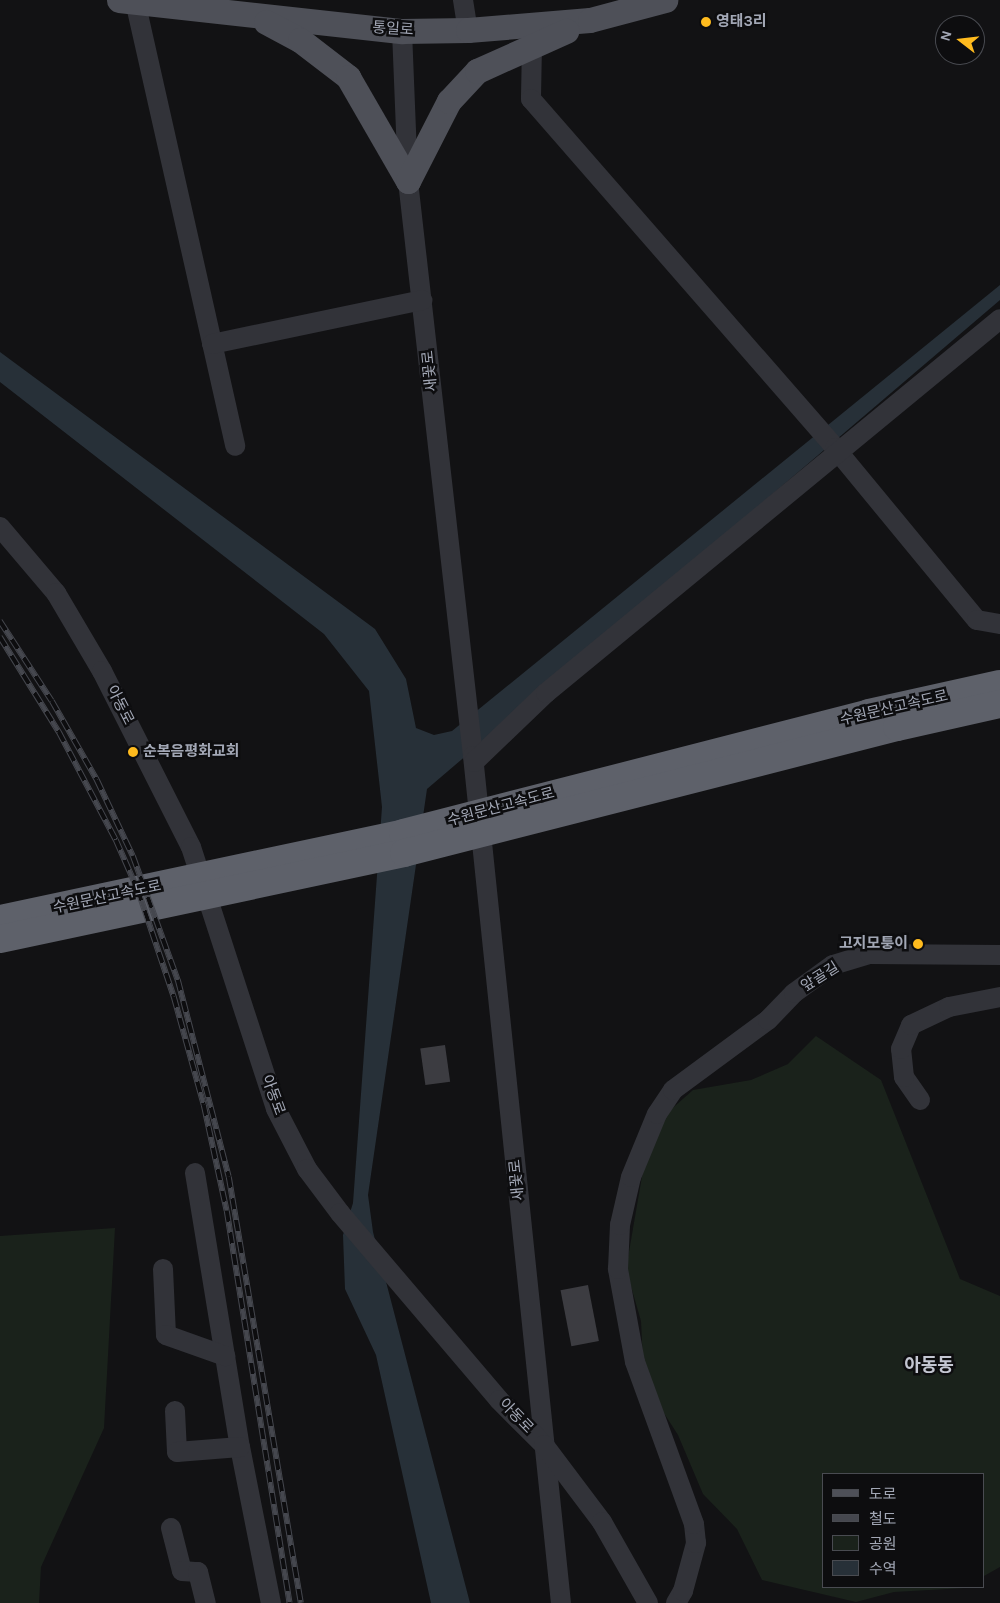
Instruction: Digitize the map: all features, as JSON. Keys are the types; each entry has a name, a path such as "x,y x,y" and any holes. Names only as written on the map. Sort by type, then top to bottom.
{"highway":[{"name":"수원문산고속도로","path":"621,788 1000,684"},
{"name":"수원문산고속도로","path":"11,927 403,833 621,788 1000,704"}],"main road":[{"name":"통일로","path":"127,0 252,16 402,31 468,30 590,20 665,0"},
{"path":"252,16 300,40 348,77 408,180"},
{"path":"408,180 449,101 477,72 532,45 590,20"}],"street":[{"path":"127,0 212,344 234,446"},
{"path":"463,0 468,30"},
{"name":"새꽃로","path":"402,31 408,180 474,759 561,1603"},
{"path":"532,45 531,99 836,450 977,620 1000,624"},
{"path":"212,344 422,300"},
{"path":"474,759 546,693 836,450 1000,319"},
{"name":"아동로","path":"0,527 56,593 98,663 191,847 276,1109 307,1169 340,1212 499,1400 544,1445 602,1522 648,1603"},
{"name":"앞골길","path":"676,1603 683,1591 696,1543 694,1524 635,1362 618,1268 620,1225 631,1177 642,1144 674,1090 768,1020 794,993 833,965 870,954 1000,955"},
{"path":"920,1100 904,1076 901,1049 911,1025 949,1007 1000,997"},
{"path":"195,1173 240,1447 271,1603"},
{"path":"163,1269 166,1335 225,1356"},
{"path":"175,1411 177,1452 240,1447"},
{"path":"171,1528 182,1571 198,1572 206,1603"}],"green space":[{"path":"816,1036 881,1080 960,1279 1000,1296 1000,1567 985,1575 985,1473 822,1473 822,1588 965,1588 894,1592 856,1602 762,1580 737,1529 703,1494 678,1435 644,1382 641,1321 626,1269 645,1159 658,1121 693,1090 751,1080 788,1064"},
{"path":"115,1228 104,1428 41,1567 39,1603 0,1603 0,1236"}],"water":[{"path":"1000,285 1000,300 427,789 368,1195 373,1232 470,1603 431,1603 376,1355 345,1289 343,1235 353,1203 382,807 369,691 324,634 0,382 0,352 375,629 406,679 416,728 434,735 452,731"}],"building":[{"path":"445,1045 450,1082 425,1085 420,1048"},
{"path":"588,1285 599,1341 571,1346 561,1290"}],"railway":[{"path":"0,621 52,701 97,780 133,856 178,980 229,1177 301,1603"},
{"path":"0,637 59,732 116,840 138,890 174,997 204,1105 227,1211 290,1603"}],"place":[{"name":"영태3리","path":"706,22"},
{"name":"순복음평화교회","path":"133,752"},
{"name":"고지모퉁이","path":"918,944"}],"district":[{"name":"아동동","path":"929,1365"}]}
